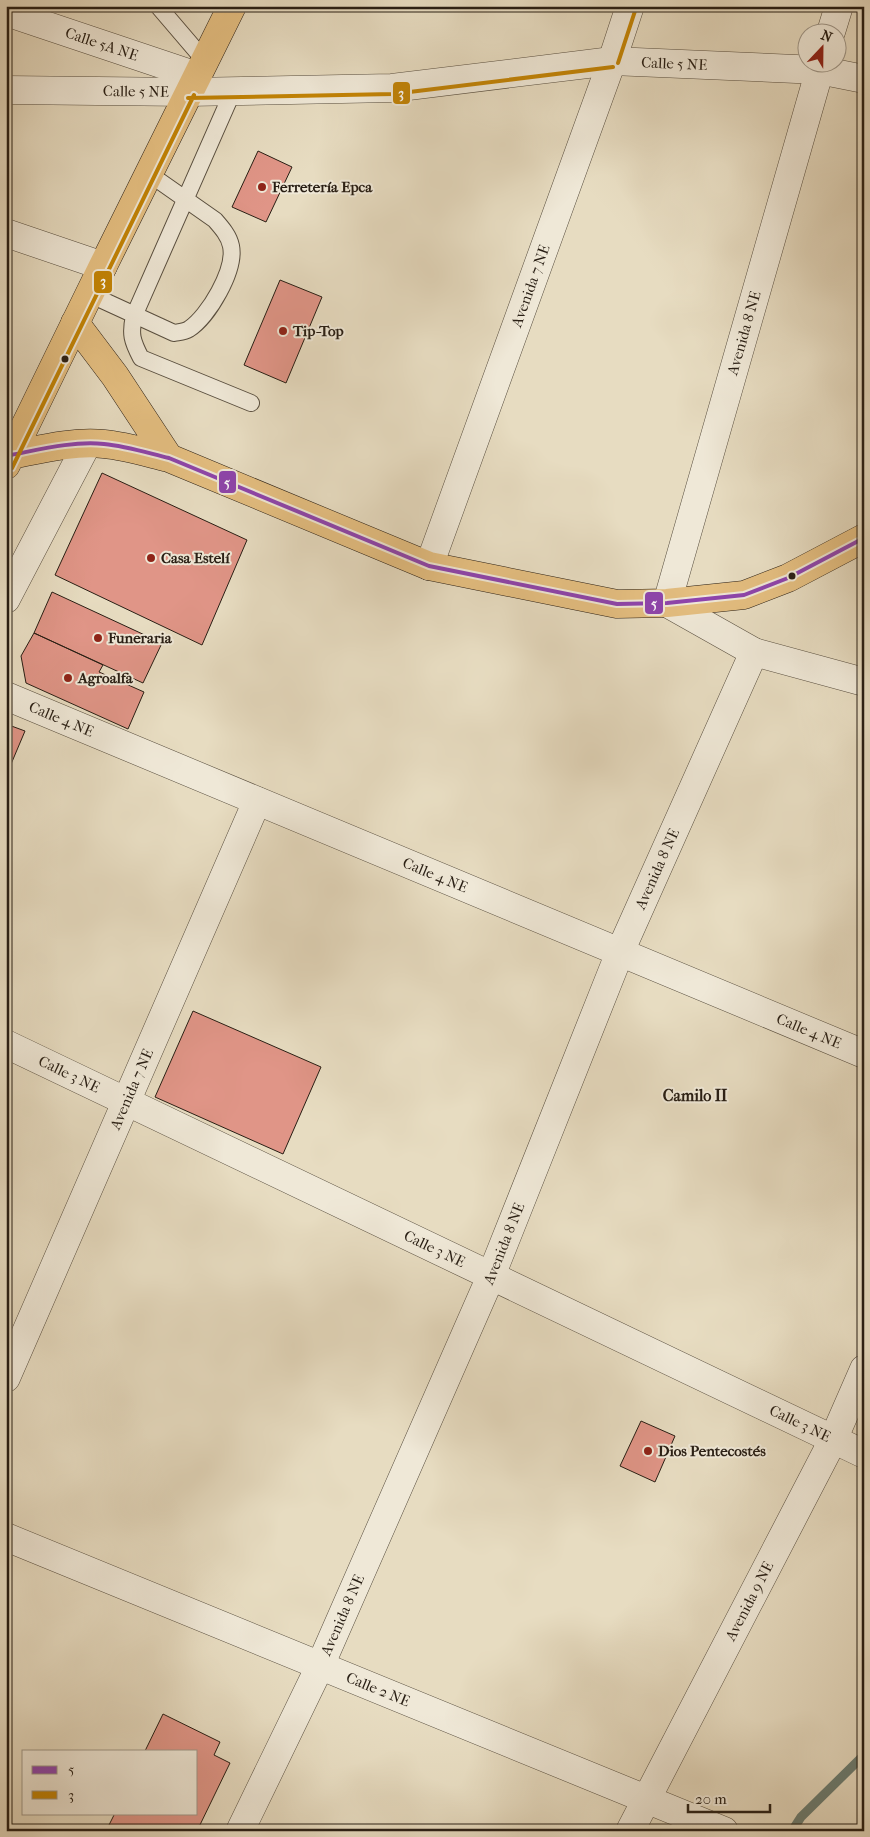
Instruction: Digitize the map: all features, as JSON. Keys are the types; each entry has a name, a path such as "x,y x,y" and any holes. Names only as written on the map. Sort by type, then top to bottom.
{"main road":[{"path":"9,460 102,266 232,6"},
{"path":"75,323 115,376 169,458"},
{"path":"9,460 58,445 119,446 169,458 430,566 617,604 667,603 744,594 788,578 864,538"}],"street":[{"name":"Avenida 7 NE","path":"430,566 612,61 630,6"},
{"path":"834,22 839,6"},
{"name":"Calle 5A NE","path":"6,12 197,76"},
{"name":"Calle 5 NE","path":"6,90 197,76 233,91 392,88 612,61 798,65"},
{"name":"Avenida 8 NE","path":"667,603 818,72"},
{"name":"Calle 5 NE","path":"840,72 864,79"},
{"path":"6,233 102,266"},
{"path":"6,599 87,444"},
{"path":"667,603 754,652 864,682"},
{"name":"Avenida 8 NE","path":"240,1831 320,1666 491,1276 620,952 754,652"},
{"name":"Calle 4 NE","path":"6,696 864,1054"},
{"name":"Avenida 7 NE","path":"6,1378 257,801"},
{"name":"Calle 3 NE","path":"6,1044 864,1454"},
{"name":"Avenida 9 NE","path":"630,1831 833,1440 864,1369"},
{"name":"Calle 2 NE","path":"6,1537 724,1831"}],"lane":[{"path":"158,6 197,76"},
{"path":"233,91 134,316 131,329 133,343 140,358 251,403"},
{"path":"89,294 174,333 187,330 203,318 219,292 228,271 231,247 224,229 215,220 148,173"}],"building":[{"name":"Ferretería Epca","path":"258,151 292,167 266,222 232,207"},
{"name":"Tip-Top","path":"280,280 322,297 286,383 244,365"},
{"name":"Casa Estelí","path":"102,473 247,540 202,645 55,575"},
{"name":"Funeraria","path":"52,592 162,643 143,683 34,633"},
{"name":"Agroalfa","path":"34,633 103,665 99,672 144,692 128,729 26,683 21,656"},
{"path":"6,724 25,731 6,776"},
{"path":"193,1011 321,1067 283,1154 155,1097"},
{"name":"Dios Pentecostés","path":"641,1421 675,1436 655,1482 620,1466"},
{"path":"163,1714 220,1742 214,1755 230,1763 197,1831 106,1831 114,1814 198,1814 198,1750 145,1750"}],"waterway":[{"path":"792,1831 801,1817 864,1755"}],"transit line":[{"name":"3","path":"618,63 636,8"},
{"name":"3","path":"188,98 393,94 613,67"},
{"name":"3","path":"12,468 194,95"},
{"name":"5","path":"11,455 58,446 92,443 137,450 169,458 429,566 617,604 667,603 744,595 788,578 864,538"}],"place":[{"name":"Ferretería Epca","path":"262,187"},
{"name":"Tip-Top","path":"283,331"},
{"name":"Casa Estelí","path":"151,558"},
{"name":"Funeraria","path":"98,638"},
{"name":"Agroalfa","path":"68,678"},
{"name":"Dios Pentecostés","path":"648,1451"}],"district":[{"name":"Camilo II","path":"695,1095"}]}
